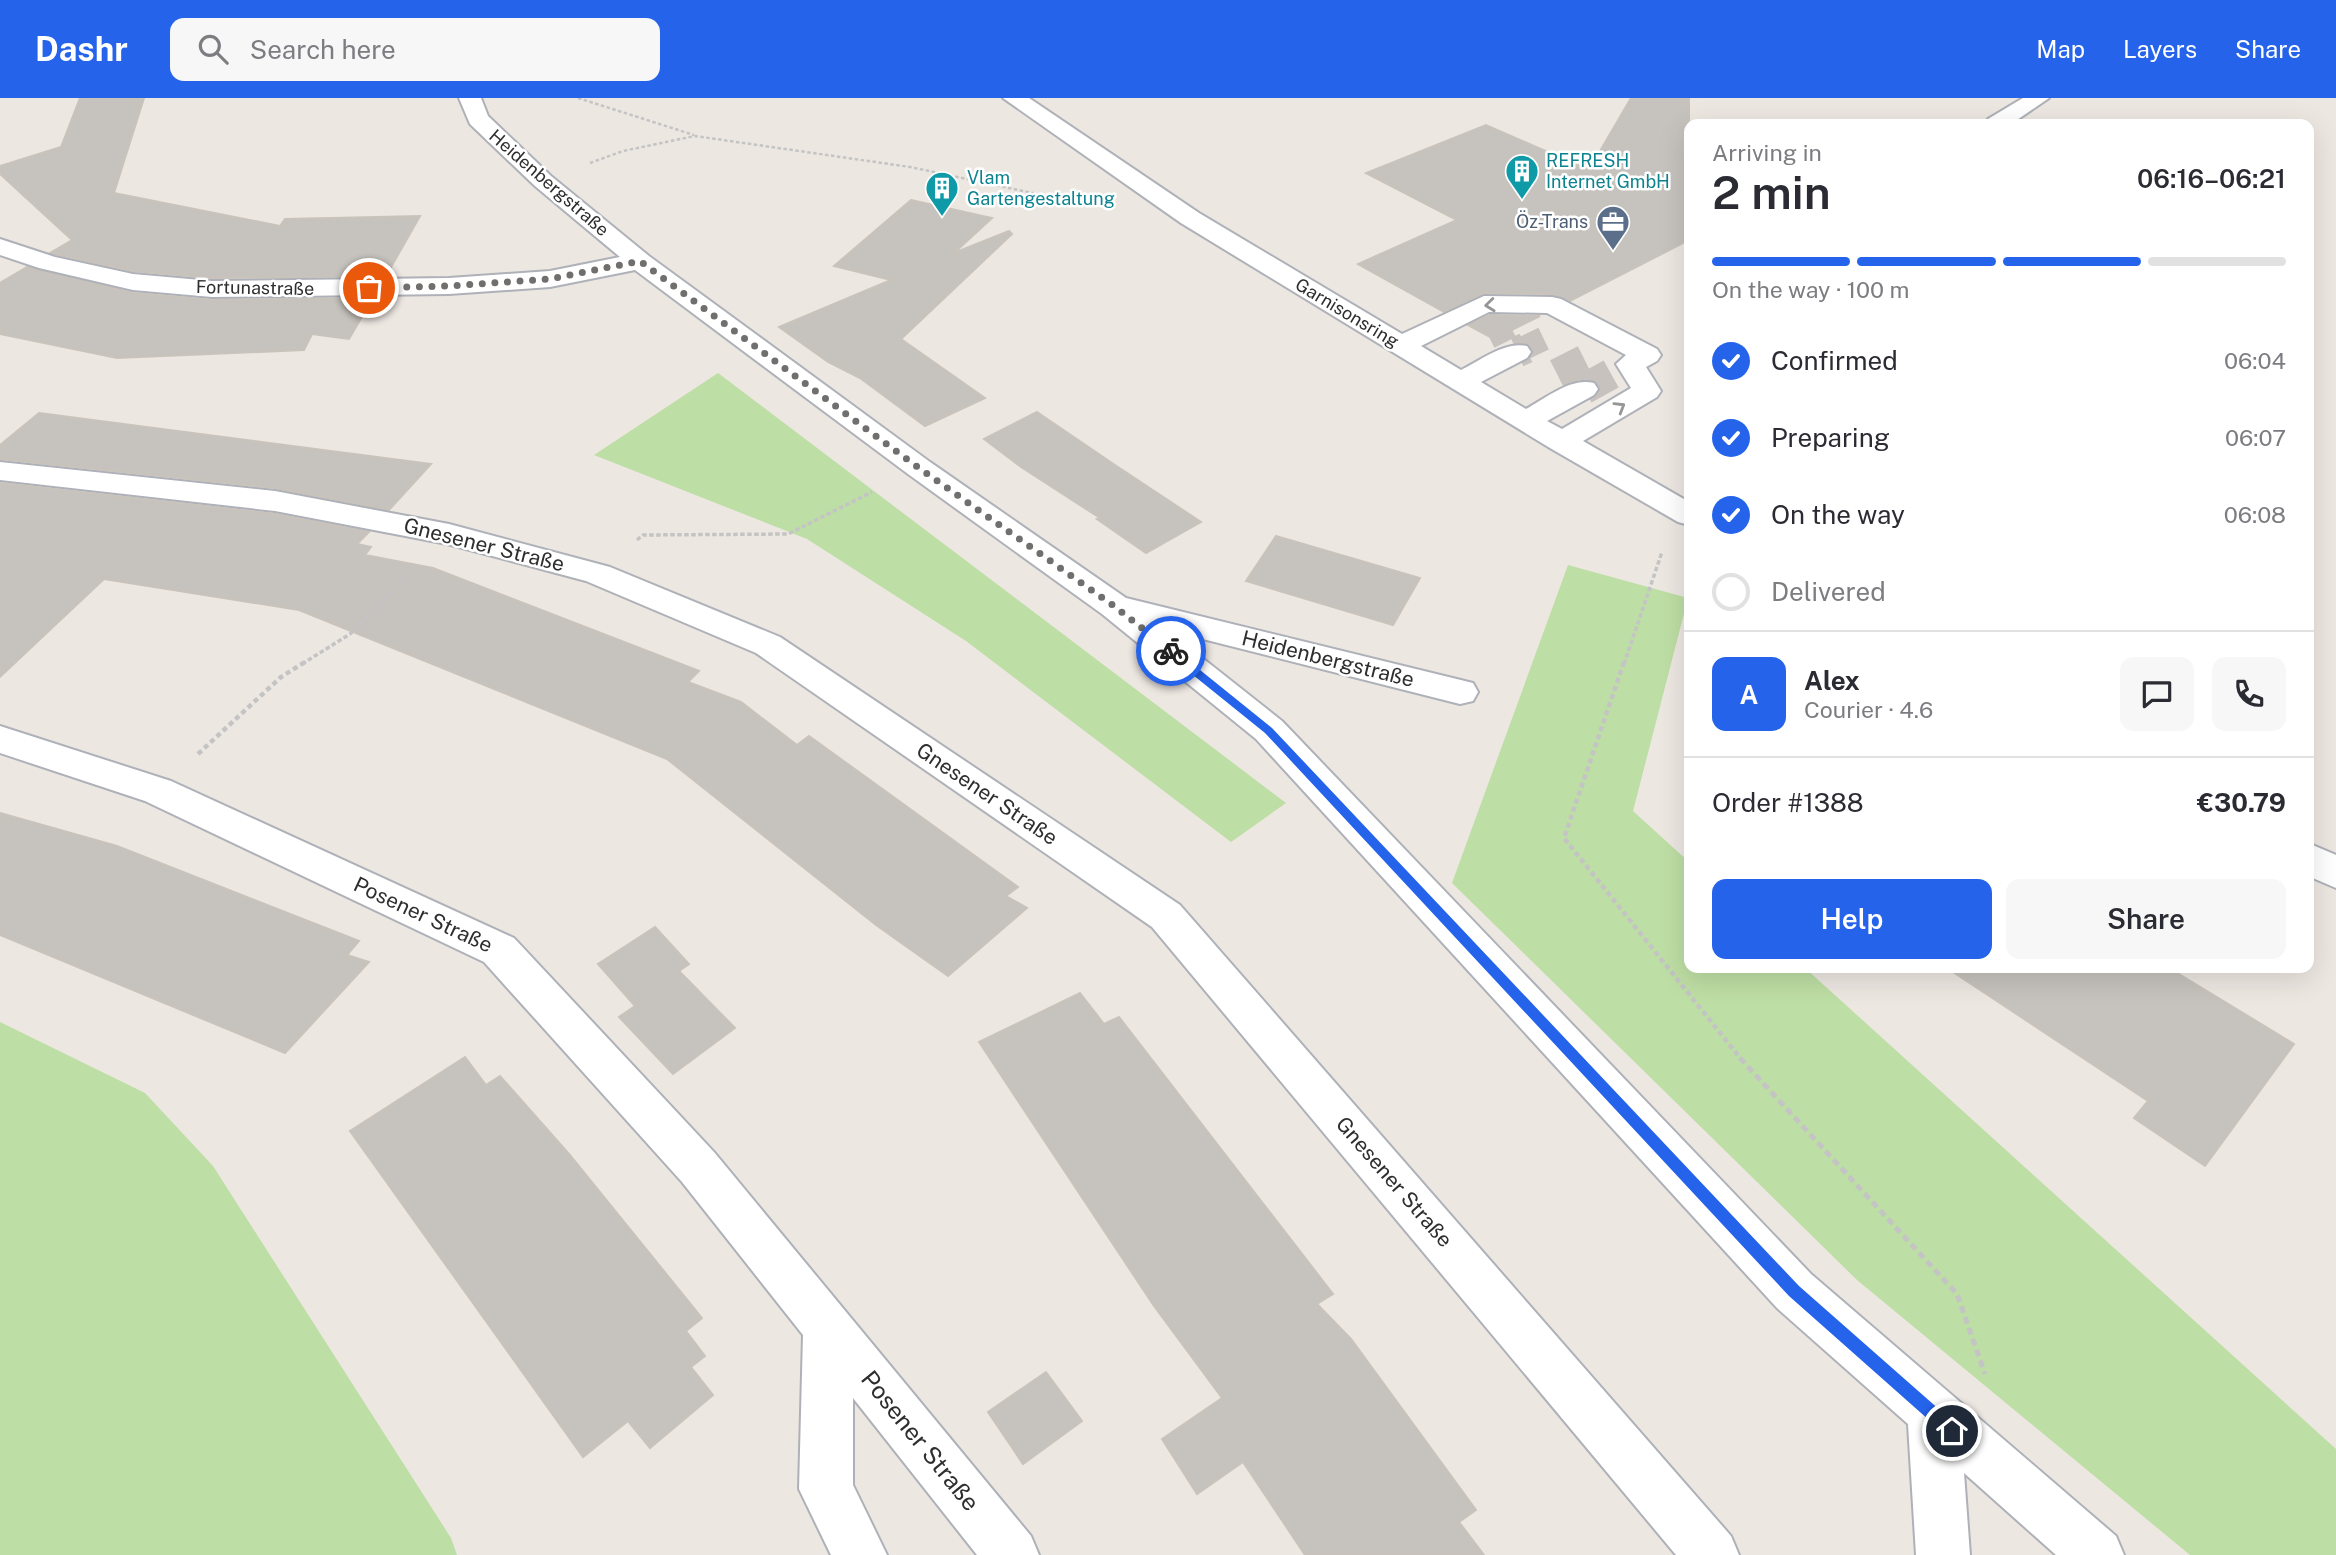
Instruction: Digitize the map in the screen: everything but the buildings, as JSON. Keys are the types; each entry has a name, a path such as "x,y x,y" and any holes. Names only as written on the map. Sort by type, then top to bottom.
{"street":[{"name":"Heidenbergstraße","path":"470,98 478,119 543,181 640,261 919,468 1114,606 1269,730 1794,1291 1933,1415 2097,1555"},
{"name":"Garnisonsring","path":"1014,98 1191,218 1401,345 1464,356 1501,405 1683,511"},
{"path":"2004,119 2038,98"},
{"name":"Fortunastraße","path":"0,247 48,263 133,282 212,289 449,286 550,279 640,261"},
{"path":"1401,345 1484,304 1563,319 1615,358 1647,391 1561,442"},
{"path":"1519,322 1563,319"},
{"path":"1464,356 1517,352"},
{"path":"1501,405 1557,374"},
{"path":"1527,421 1584,389"},
{"name":"Gnesener Straße","path":"0,471 275,501 449,534 598,574 768,645 1166,916 1713,1555"},
{"name":"Heidenbergstraße","path":"1114,606 1460,692"},
{"name":"Posener Straße","path":"0,739 158,791 499,950 698,1167 1012,1555"},
{"path":"2314,861 2336,873"},
{"name":"Posener Straße","path":"828,1328 826,1489 860,1555"},
{"path":"1933,1415 1943,1555"}],"path":[{"path":"578,98 695,136 910,167 1088,205"},
{"path":"543,181 623,151 695,136"},
{"path":"598,574 643,535 788,534 919,468"},
{"path":"1683,511 1564,838 1746,1065 1957,1294 1988,1383"},
{"path":"158,791 281,677 350,634 449,534"}],"green space":[{"path":"718,373 1286,803 1231,842 966,641 807,539 594,455"},
{"path":"1568,565 1684,597 1684,613 1633,811 1684,857 1684,973 1811,973 2336,1449 2336,1555 2190,1555 1857,1280 1452,883"},
{"path":"0,1022 145,1093 213,1166 451,1538 457,1555 0,1555"}],"tunnel":[{"path":"1489,337 1519,322"},
{"path":"1522,349 1547,337"},
{"path":"1517,352 1526,348"},
{"path":"1557,374 1587,359"},
{"path":"1584,389 1613,373"}],"way so far":[{"path":"369,288 550,279 640,261 919,468 1114,606 1171,651"}],"place":[{"name":"REFRESH Internet GmbH","path":"1522,201"},
{"name":"Vlam Gartengestaltung","path":"942,218"},
{"name":"Öz-Trans","path":"1613,252"}],"route":[{"path":"1171,651 1269,730 1794,1291 1952,1431"}]}
